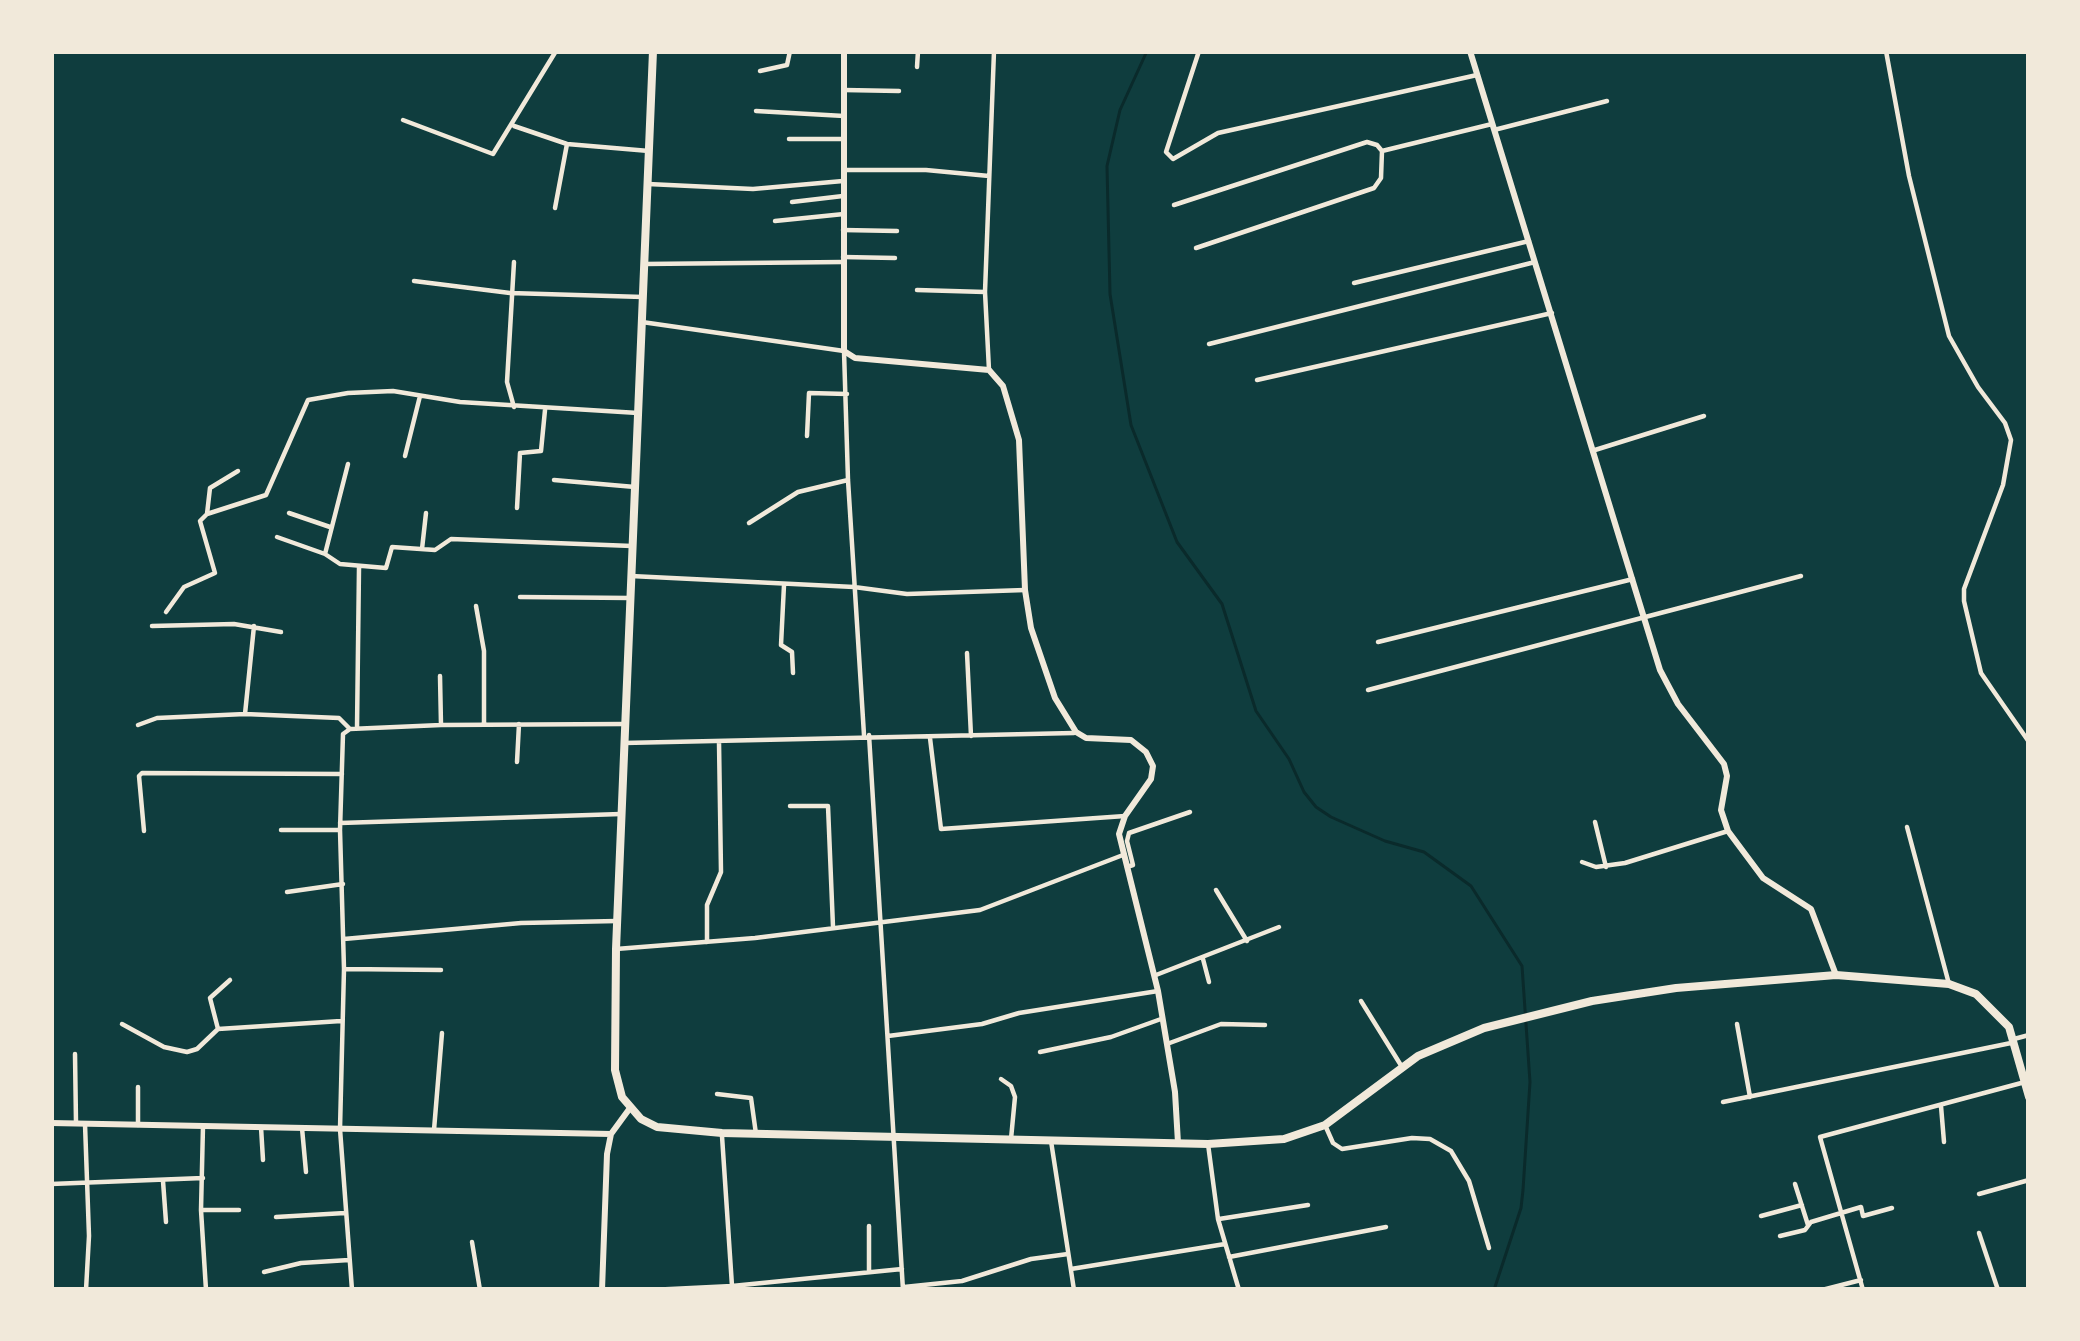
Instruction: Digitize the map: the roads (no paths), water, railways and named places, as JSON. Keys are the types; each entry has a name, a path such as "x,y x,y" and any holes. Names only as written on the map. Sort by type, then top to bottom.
{"highway":[{"path":"653,52 616,950 615,1070 630,1108 657,1127 722,1133 1208,1144 1284,1139 1324,1125 1444,1042 1502,1023 1676,988 1836,975 1949,984 1993,1007 2014,1041 2029,1097"}],"street":[{"path":"403,120 490,155 513,126 556,51"},
{"path":"638,51 653,52"},
{"path":"760,71 788,64 790,51"},
{"path":"844,51 848,480 903,1288 962,1281 1030,1258 1068,1254"},
{"path":"917,67 918,51"},
{"path":"994,51 985,292 988,370 1003,386 1019,440 1025,590 1039,655 1055,698 1076,732 1086,738 1132,740 1150,760 1151,779 1125,816 1119,834 1158,991 1178,1143"},
{"path":"1199,51 1166,152 1173,159 1218,134 1477,75"},
{"path":"1470,51 1668,687 1724,764 1727,776 1721,810 1728,831 1760,875 1811,909 1836,975"},
{"path":"1886,51 1909,176 1949,336 2012,440 2003,485 1964,589 1964,601 1982,674 2029,742"},
{"path":"844,90 898,92"},
{"path":"1382,152 1607,101"},
{"path":"755,111 844,116"},
{"path":"513,126 567,145 649,151"},
{"path":"789,140 844,140"},
{"path":"1174,205 1367,142 1382,152 1381,178 1374,188 1196,248"},
{"path":"555,208 567,145"},
{"path":"844,170 989,176"},
{"path":"648,184 753,189 843,181"},
{"path":"791,202 843,196"},
{"path":"775,221 844,214"},
{"path":"843,230 897,231"},
{"path":"1354,283 1529,241"},
{"path":"644,264 895,258"},
{"path":"514,262 506,382 514,407"},
{"path":"1209,344 1535,262"},
{"path":"413,281 510,293 643,297"},
{"path":"917,290 985,292"},
{"path":"1257,380 1552,314"},
{"path":"642,322 844,351 855,358 988,370"},
{"path":"207,514 266,495 308,400 347,393 404,392 545,410 638,413"},
{"path":"807,436 809,393 847,394"},
{"path":"405,456 417,395"},
{"path":"517,508 520,453 542,451 545,410"},
{"path":"1595,450 1704,416"},
{"path":"326,557 348,464"},
{"path":"166,612 184,587 215,573 199,524 207,514 210,488 238,471"},
{"path":"554,480 635,487"},
{"path":"749,523 798,492 848,480"},
{"path":"289,513 330,527"},
{"path":"422,549 426,513"},
{"path":"277,537 359,568 388,567 392,547 435,550 451,539 632,546"},
{"path":"354,729 359,568"},
{"path":"631,576 854,587 907,595 1025,590"},
{"path":"1368,690 1801,576"},
{"path":"1378,642 1633,579"},
{"path":"784,586 781,645 792,652 793,674"},
{"path":"520,597 630,598"},
{"path":"476,606 484,651 484,724"},
{"path":"152,626 254,626 281,632"},
{"path":"245,714 254,626"},
{"path":"967,653 971,736"},
{"path":"440,676 441,725"},
{"path":"138,725 157,718 245,714 339,718 354,729"},
{"path":"517,762 519,724"},
{"path":"352,1290 340,1129 344,734 354,729 441,725 625,724"},
{"path":"624,743 1076,732"},
{"path":"929,736 941,829 1125,816"},
{"path":"707,942 707,905 721,872 719,742"},
{"path":"144,831 142,772 342,774"},
{"path":"790,806 828,806 833,927"},
{"path":"1127,867 1133,865 1129,833 1190,812"},
{"path":"281,830 621,814"},
{"path":"1595,822 1606,867"},
{"path":"1907,827 1949,984"},
{"path":"1582,862 1606,867 1728,831"},
{"path":"616,950 990,908 1124,855"},
{"path":"287,892 343,884"},
{"path":"1216,890 1247,942"},
{"path":"344,939 521,923 617,921"},
{"path":"1154,976 1279,927"},
{"path":"2029,937 2029,1003"},
{"path":"1202,958 1209,982"},
{"path":"344,969 441,970"},
{"path":"218,1029 210,997 230,980"},
{"path":"889,1036 1158,991"},
{"path":"1361,1001 1402,1067"},
{"path":"1040,1052 1100,1040 1163,1018"},
{"path":"122,1024 164,1047 187,1052 218,1029 341,1021"},
{"path":"1167,1044 1220,1024 1265,1025"},
{"path":"1737,1024 1750,1097"},
{"path":"434,1130 442,1033"},
{"path":"1723,1102 2029,1034"},
{"path":"75,1054 89,1236 86,1290"},
{"path":"1001,1079 1015,1097 1011,1139"},
{"path":"1863,1290 1820,1137 2025,1082"},
{"path":"138,1087 138,1125"},
{"path":"716,1094 752,1098 756,1134"},
{"path":"1940,1105 1944,1142"},
{"path":"602,1290 605,1173 611,1134 630,1108"},
{"path":"51,1123 611,1134"},
{"path":"1324,1125 1342,1149 1412,1138 1430,1139 1451,1151 1468,1181 1489,1248"},
{"path":"203,1126 206,1290"},
{"path":"261,1127 262,1160"},
{"path":"302,1128 306,1172"},
{"path":"722,1133 731,1286"},
{"path":"1051,1140 1074,1290"},
{"path":"1208,1144 1218,1219 1239,1290"},
{"path":"51,1184 203,1178"},
{"path":"1979,1194 2029,1180"},
{"path":"163,1181 166,1222"},
{"path":"1795,1184 1808,1225"},
{"path":"1218,1219 1308,1205"},
{"path":"1761,1216 1802,1205"},
{"path":"1780,1237 1861,1207 1863,1216 1892,1208"},
{"path":"202,1210 239,1210"},
{"path":"276,1217 345,1214"},
{"path":"869,1226 869,1271"},
{"path":"1229,1257 1386,1227"},
{"path":"1979,1233 1998,1290"},
{"path":"472,1242 480,1290"},
{"path":"1071,1269 1225,1244"},
{"path":"264,1272 305,1262 349,1260"},
{"path":"650,1290 902,1269"},
{"path":"1822,1290 1861,1280"}],"waterway":[{"path":"1147,51 1120,110 1107,166 1110,294 1131,425 1177,542 1222,604 1256,711 1289,759 1304,792 1331,817 1424,852 1471,886 1522,966 1530,1082 1523,1190 1494,1290"}]}
